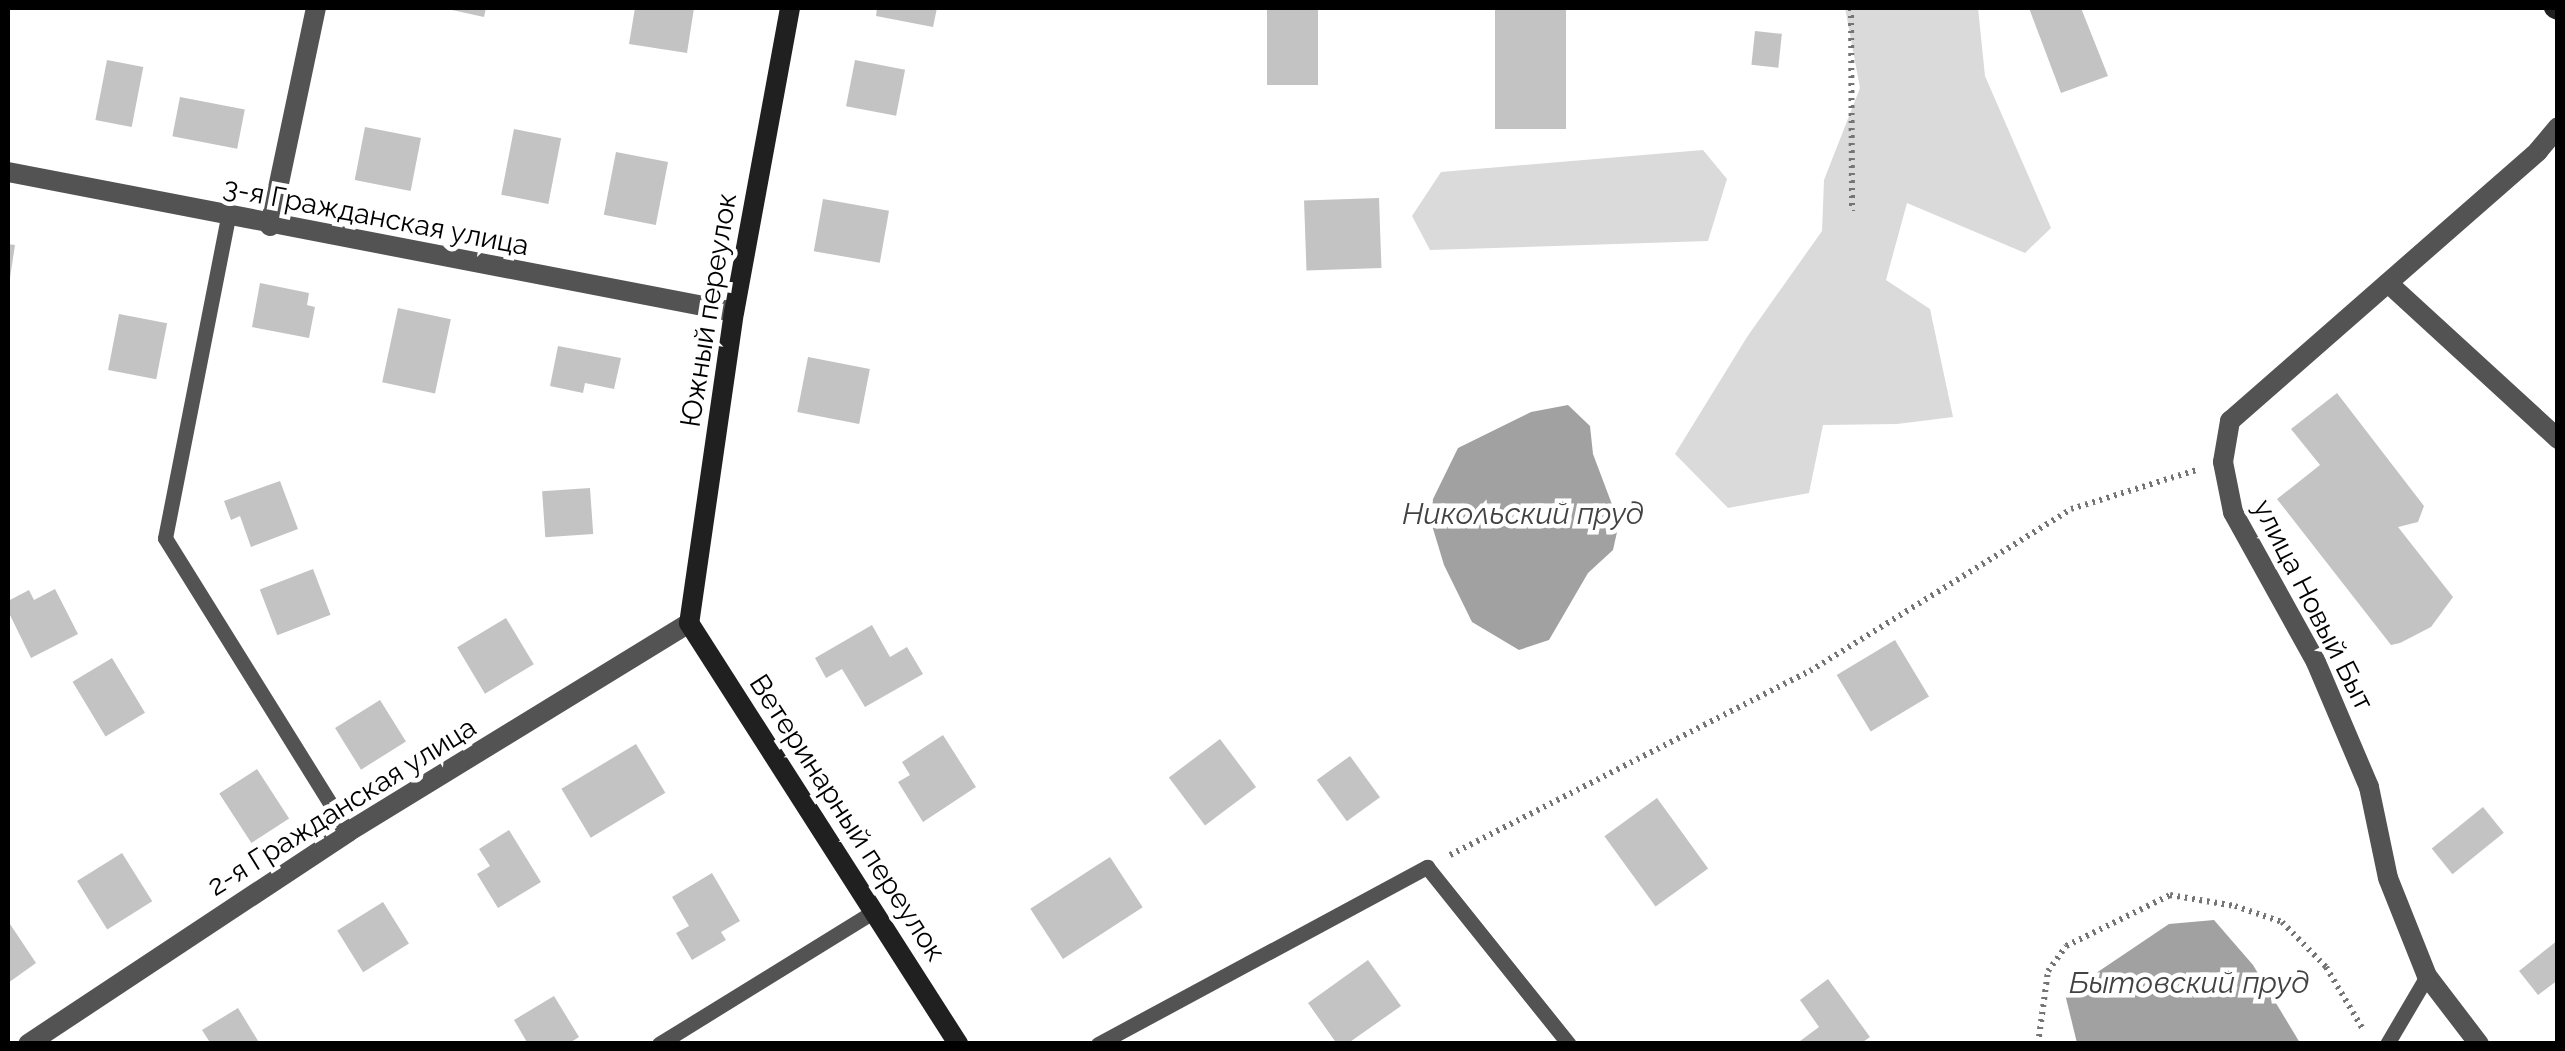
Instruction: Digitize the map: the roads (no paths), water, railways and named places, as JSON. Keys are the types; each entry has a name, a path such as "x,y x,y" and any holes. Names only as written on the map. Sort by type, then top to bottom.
{"street":[{"path":"270,226 316,8"},
{"name":"Южный переулок","path":"689,622 734,312 790,8"},
{"name":"улица Новый Быт","path":"2479,1044 2427,976 2388,878 2369,787 2316,662 2233,512 2223,462 2230,421 2538,152 2558,126"},
{"name":"3-я Гражданская улица","path":"8,172 270,226 734,312"},
{"path":"2388,283 2558,439"},
{"name":"2-я Гражданская улица","path":"28,1044 348,832 689,622"},
{"name":"Ветеринарный переулок","path":"689,622 958,1044"}],"lane":[{"path":"228,216 165,538 348,832"},
{"path":"1098,1044 1427,867 1569,1044"},
{"path":"659,1044 874,911"},
{"path":"2387,1044 2427,976"}],"water":[{"name":"Никольский пруд","path":"1568,405 1590,426 1593,454 1619,523 1613,550 1588,573 1549,640 1519,650 1472,622 1444,565 1431,522 1433,499 1458,448 1531,412"},
{"name":"Бытовский пруд","path":"2214,920 2253,965 2300,1043 2077,1043 2065,994 2169,924"}]}
